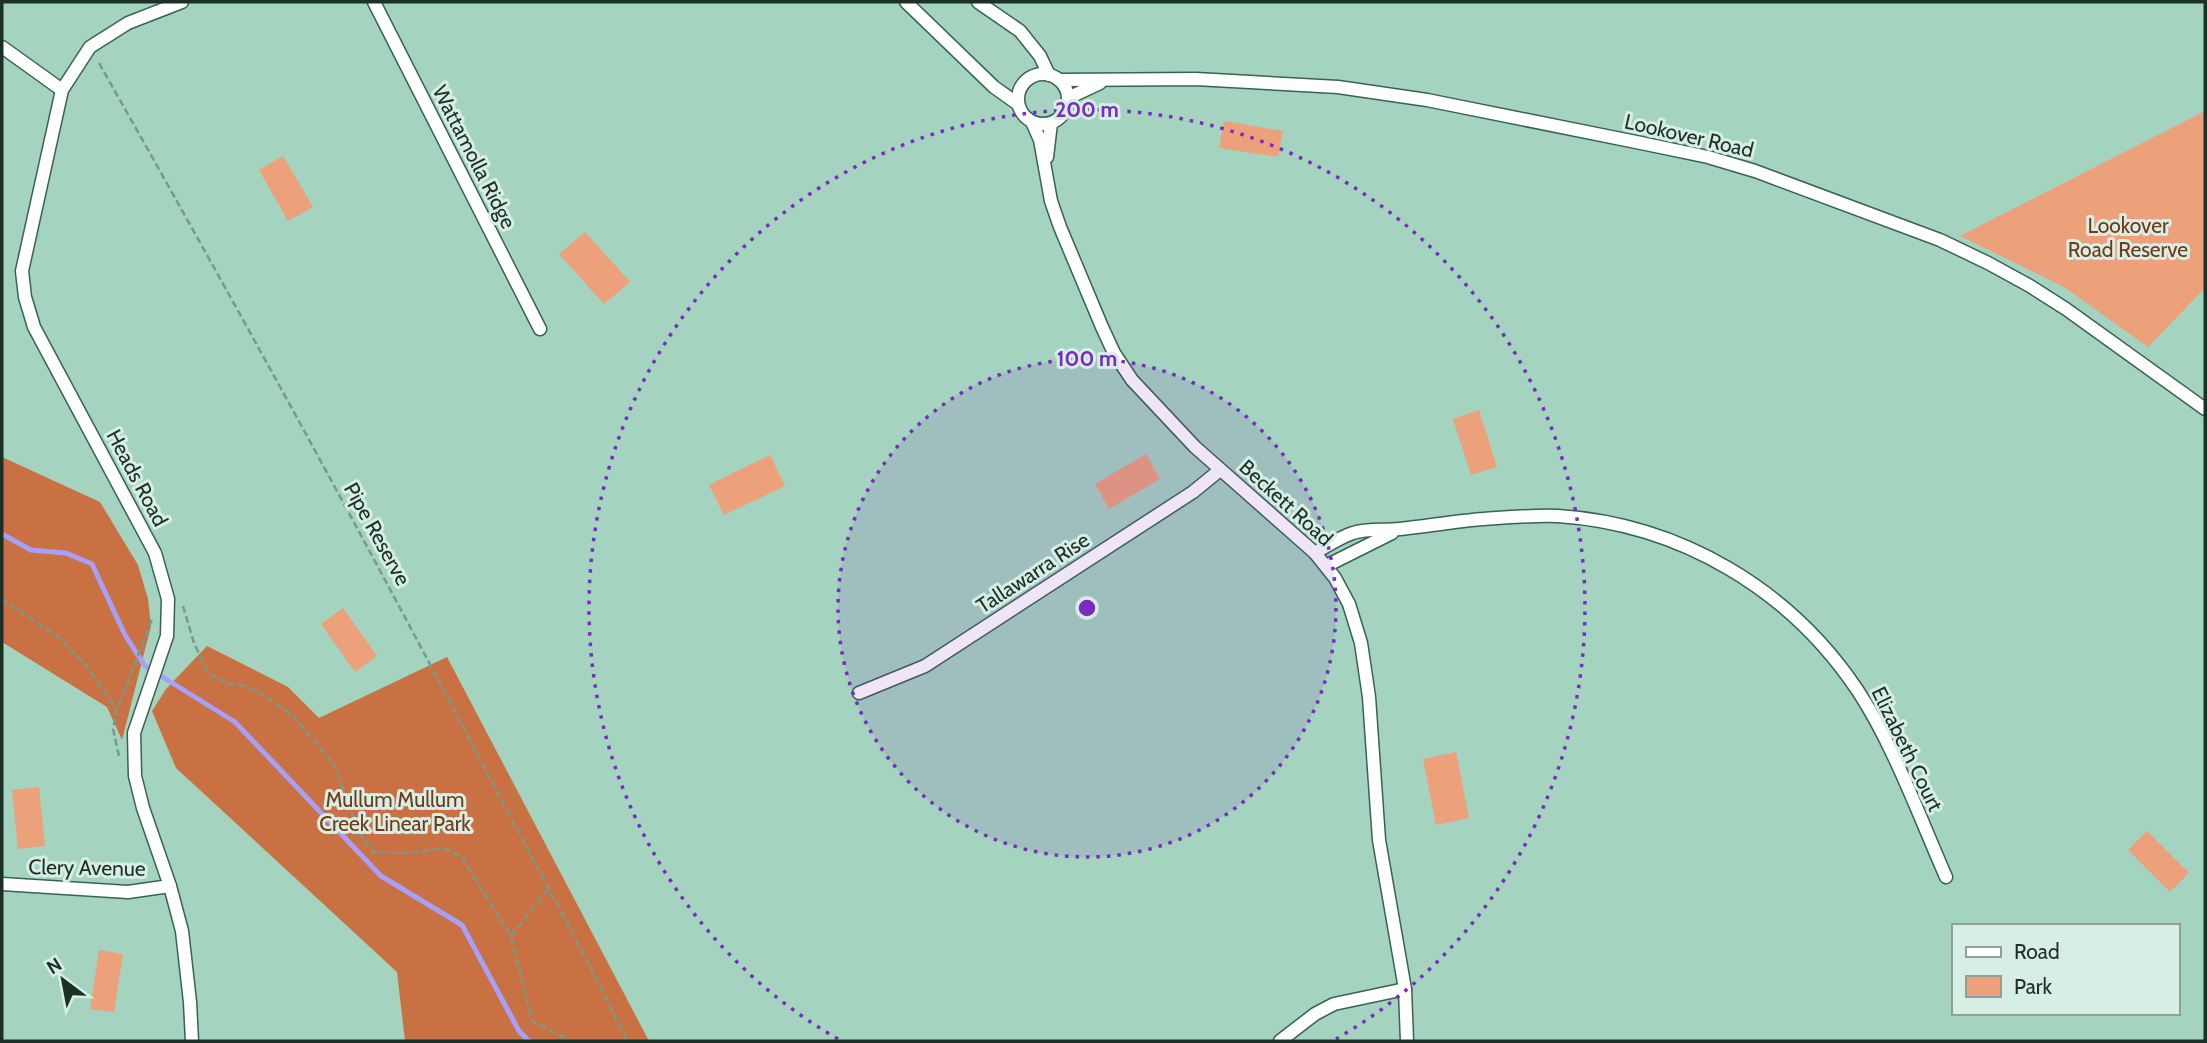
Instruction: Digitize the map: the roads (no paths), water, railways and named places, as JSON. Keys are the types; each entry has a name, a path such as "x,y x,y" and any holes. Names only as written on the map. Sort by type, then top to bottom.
{"street":[{"name":"Heads Road","path":"182,2 128,23 90,47 62,90 22,271 25,297 34,327 155,553 168,599 167,636 134,733 135,776 170,886 185,947 192,1041"},
{"name":"Wattamolla Ridge","path":"374,2 540,329"},
{"path":"906,2 994,87 1018,104"},
{"path":"978,2 1020,31 1028,40 1054,77 1064,85 1068,98 1064,113 1051,122 1038,124 1032,121 1023,115 1018,104 1018,96 1028,79 1033,59 1028,40"},
{"path":"2,47 62,90"},
{"path":"994,87 1028,79 1054,77"},
{"name":"Lookover Road","path":"1054,77 1107,80 1196,79 1338,87 1427,100 1708,157 1755,171 1940,240 1988,263 2066,309 2205,409"},
{"name":"Lookover Road","path":"1068,98 1107,80"},
{"name":"Beckett Road","path":"1032,121 1040,139 1051,201 1060,227 1114,353 1140,389 1195,447 1315,552 1349,604 1362,643 1369,697 1379,840 1405,989 1406,1041"},
{"name":"Beckett Road","path":"1046,163 1051,122"},
{"name":"Tallawarra Rise","path":"859,693 925,666 1193,492 1220,470"},
{"name":"Elizabeth Court","path":"1315,552 1352,533 1527,516 1585,519 1652,534 1690,548 1745,578 1779,602 1836,660 1859,692 1878,727 1946,877"},
{"name":"Elizabeth Court","path":"1326,566 1399,530"},
{"name":"Clery Avenue","path":"2,884 128,891 170,886"},
{"path":"1280,1041 1315,1014 1334,1004 1405,989"}],"waterway":[{"path":"2,534 31,550 66,553 92,564 125,635 145,666 235,722 381,876 462,925 519,1031 529,1041"}],"park label":[{"name":"Lookover Road Reserve","path":"2128,238"},
{"name":"Mullum Mullum Creek Linear Park","path":"395,812"}]}
